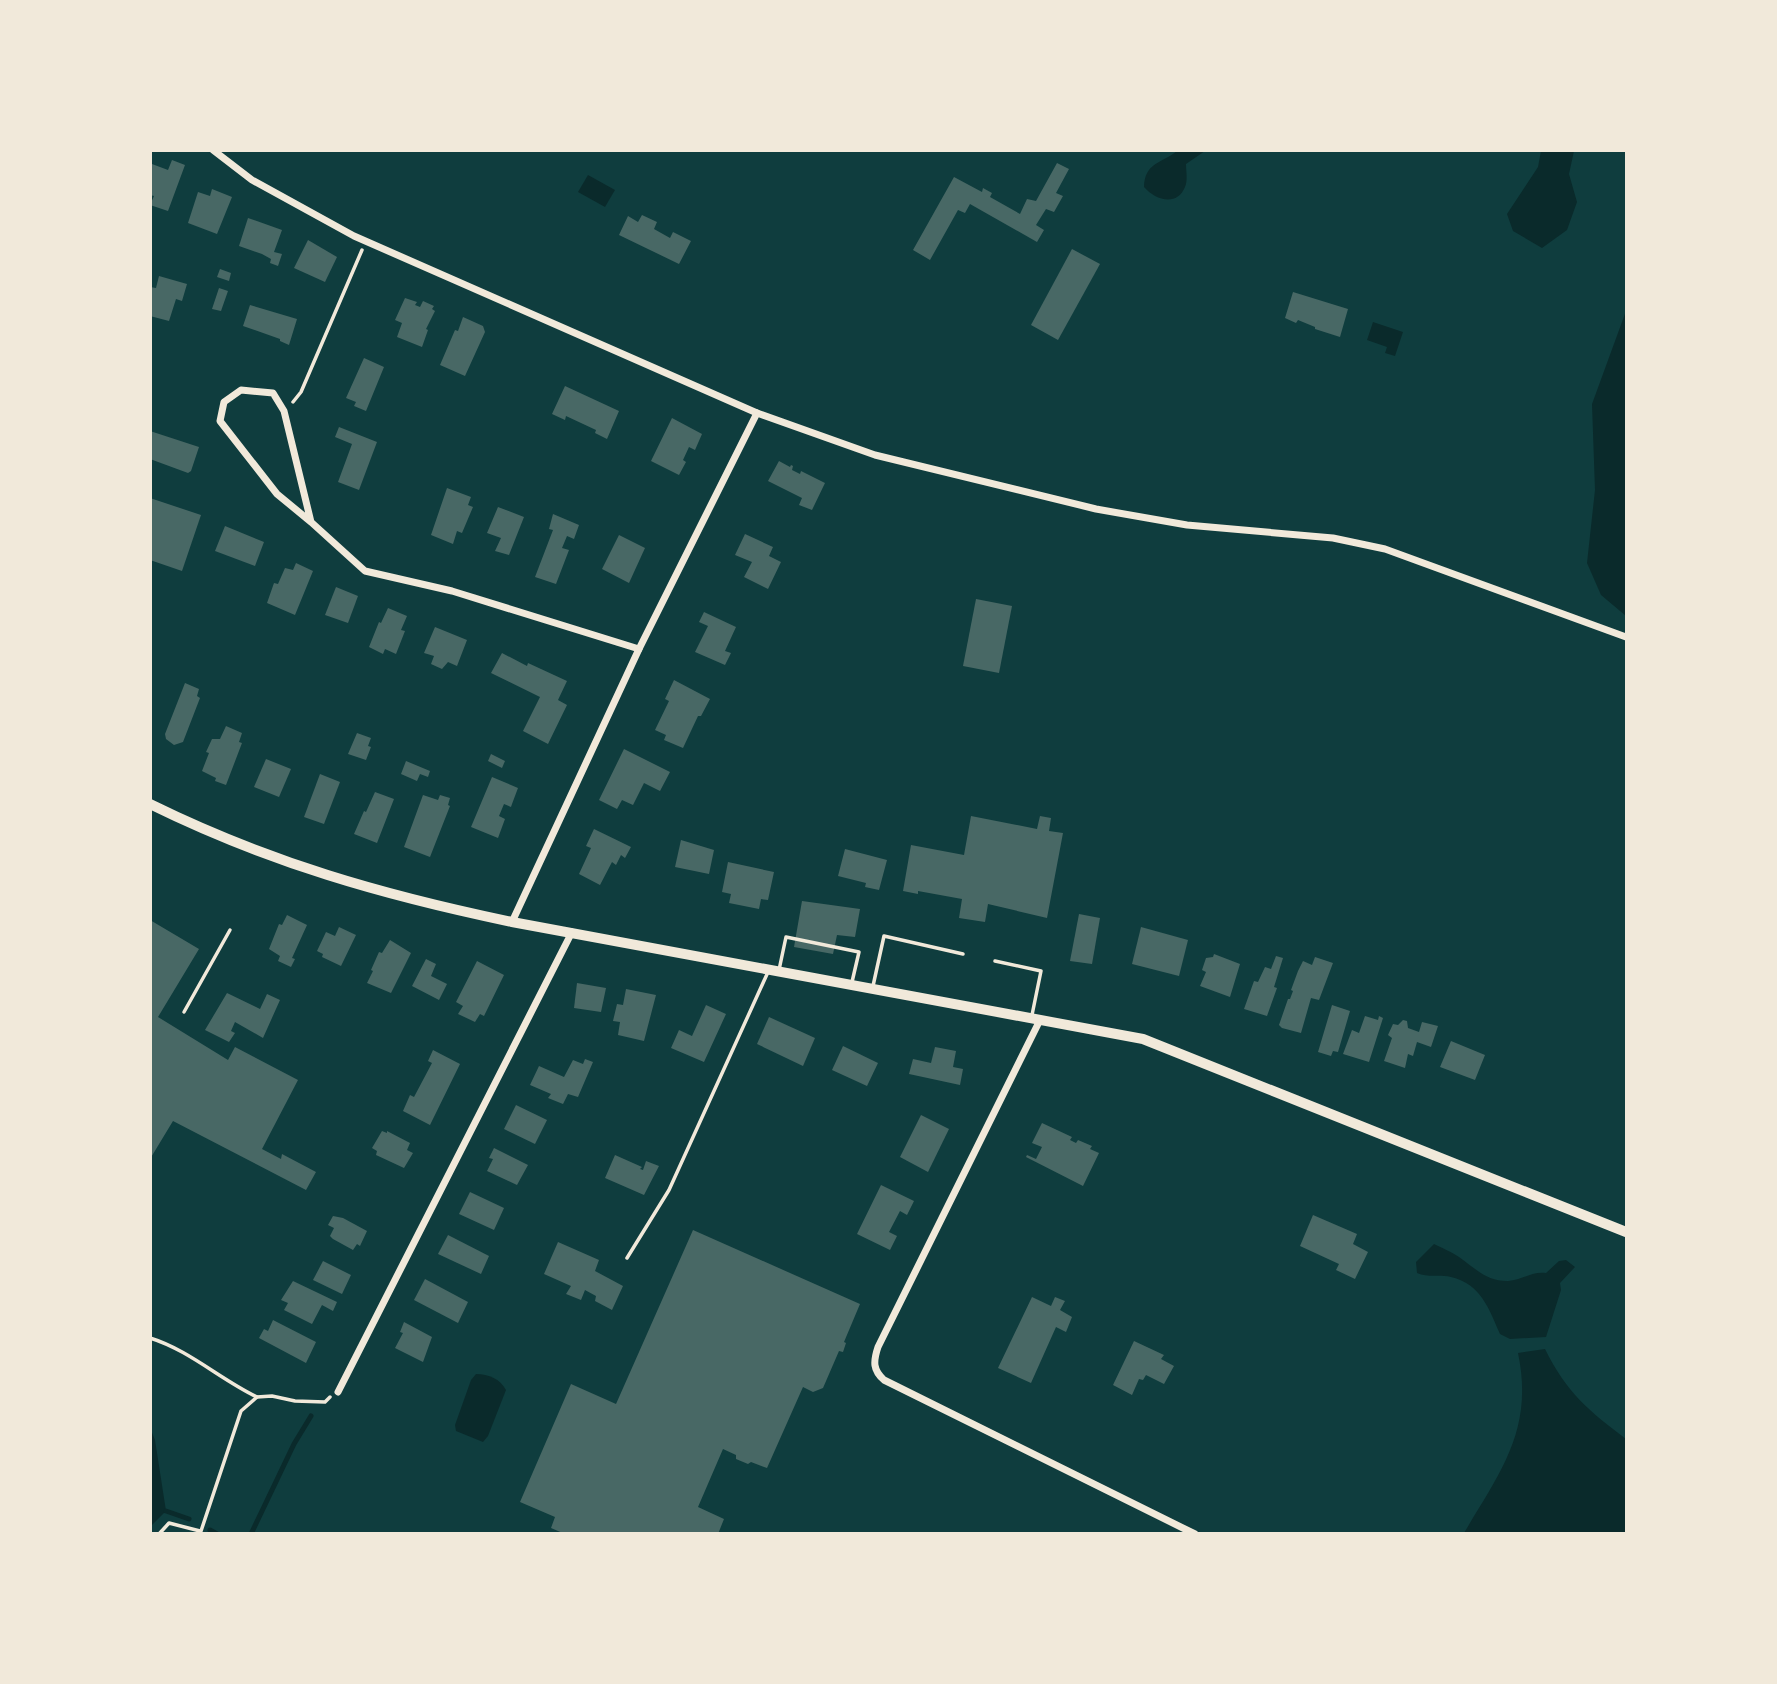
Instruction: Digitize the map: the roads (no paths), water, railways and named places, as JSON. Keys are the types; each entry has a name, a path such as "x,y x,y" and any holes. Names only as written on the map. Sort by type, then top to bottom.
{"main road":[{"path":"150,804 231,841 317,873 426,904 1143,1040 1626,1232"}],"street":[{"path":"212,150 252,180 366,242 757,413 875,455 1096,509 1187,525 1333,538 1385,549 1626,636"},
{"path":"311,522 284,411 273,393 241,390 224,402 220,421 277,494 365,571 452,591 639,649"},
{"path":"512,922 639,649 757,413"},
{"path":"338,1392 573,932"},
{"path":"1035,1019 878,1347 874,1361 876,1373 884,1380 1195,1534"}],"lane":[{"path":"184,1012 230,930"},
{"path":"873,988 884,936 963,954"},
{"path":"627,1258 669,1190 774,970 786,937 859,952 851,984"},
{"path":"995,961 1041,971 1035,1019"}],"water":[{"path":"1177,151 1205,151 1186,164 1186,182 1181,193 1171,199 1160,198 1144,187 1147,173 1155,164"},
{"path":"1541,151 1574,151 1569,174 1577,202 1567,230 1542,248 1513,231 1507,214 1538,167"},
{"path":"588,175 615,190 605,207 578,192"},
{"path":"1626,311 1626,616 1601,595 1587,563 1595,490 1592,404"},
{"path":"1373,322 1403,332 1395,356 1385,353 1387,347 1367,340"},
{"path":"1434,1244 1493,1279 1508,1281 1546,1273 1559,1261 1566,1260 1575,1267 1560,1283 1561,1290 1546,1337 1510,1339 1500,1334 1483,1299 1470,1285 1451,1277 1417,1273 1416,1262"},
{"path":"1545,1349 1570,1389 1626,1439 1626,1533 1464,1533 1502,1469 1518,1427 1522,1380 1518,1353"},
{"path":"476,1374 494,1378 506,1390 488,1436 483,1442 456,1431 455,1425 471,1380"},
{"path":"151,1430 155,1440 166,1511 151,1526"}],"waterway":[{"path":"251,1534 294,1444 311,1416"},
{"path":"166,1511 189,1519"},
{"path":"210,1530 217,1534"}]}
